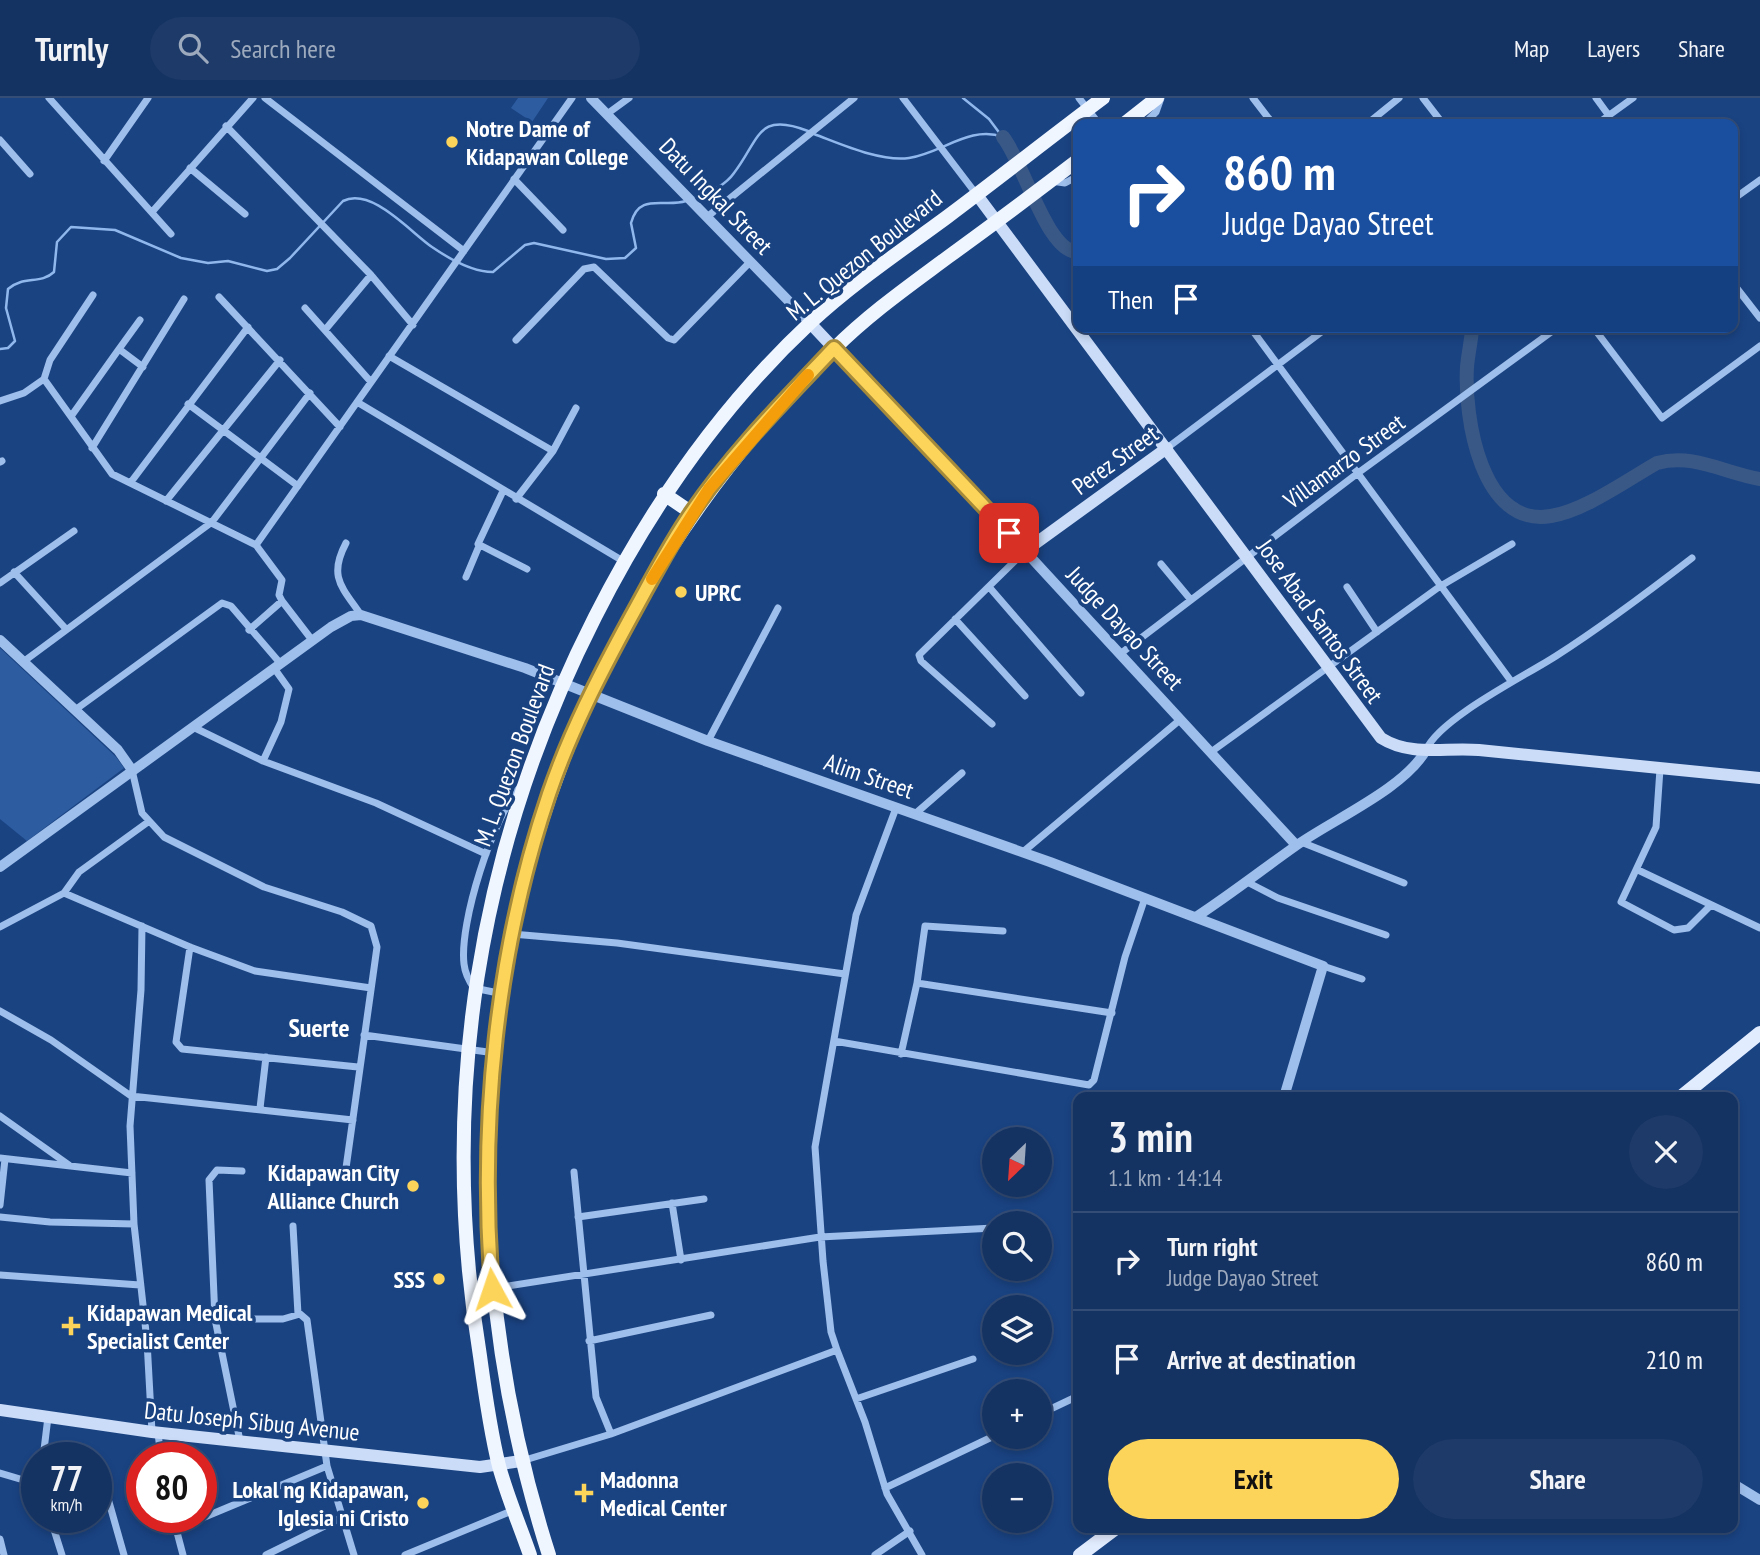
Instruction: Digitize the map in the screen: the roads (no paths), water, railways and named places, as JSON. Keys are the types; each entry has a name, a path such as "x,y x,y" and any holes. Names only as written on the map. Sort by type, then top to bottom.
{"highway":[{"name":"M. L. Quezon Boulevard","path":"530,1555 499,1466 469,1292 463,1193 468,1049 474,988 493,885 523,784 562,683 623,561 664,494 723,418 810,323 868,275 1031,153 1083,104 1103,98"},
{"path":"1131,119 1159,98"},
{"name":"M. L. Quezon Boulevard","path":"549,1555 521,1461 492,1289 488,1203 495,1053 511,934 528,860 550,791 590,695 692,513 750,440 834,348 889,302 1073,164"},
{"path":"664,494 692,513"}],"main road":[{"name":"Jose Abad Santos Street","path":"977,194 1073,313"},
{"name":"Judge Dayao Street","path":"810,323 1026,551"},
{"name":"Jose Abad Santos Street","path":"1089,333 1167,448 1381,738 1399,747 1426,750 1464,749 1760,778"},
{"name":"Perez Street","path":"1026,551 1167,448"},
{"path":"1687,1092 1760,1034"},
{"name":"Datu Joseph Sibug Avenue","path":"0,1410 155,1433 499,1466 521,1461"},
{"path":"1080,1555 1109,1533"}],"street":[{"path":"49,98 171,234"},
{"path":"104,161 148,98"},
{"path":"152,212 226,125 253,98"},
{"path":"265,98 462,253"},
{"path":"256,545 572,98"},
{"name":"Datu Ingkal Street","path":"591,98 810,323"},
{"path":"607,114 629,98"},
{"path":"707,217 804,135 854,98"},
{"path":"903,98 977,194"},
{"path":"1149,119 1156,112 1159,98"},
{"path":"1253,98 1269,119"},
{"path":"1373,119 1399,98"},
{"path":"1423,98 1439,119"},
{"path":"1596,98 1611,119"},
{"path":"1604,119 1633,98"},
{"path":"1083,104 1095,119"},
{"path":"226,125 371,275 413,326"},
{"path":"0,140 30,174"},
{"path":"190,168 245,214"},
{"path":"514,179 563,230"},
{"path":"1048,183 1065,183 1073,179"},
{"path":"1738,196 1760,180"},
{"path":"516,340 584,269 594,267 668,338 674,340 750,262"},
{"path":"325,330 371,275"},
{"path":"1738,290 1760,318"},
{"path":"0,401 24,393 44,379 50,360 93,295"},
{"path":"219,297 340,427"},
{"path":"92,448 184,299"},
{"path":"305,308 371,382"},
{"path":"72,415 140,320"},
{"path":"131,482 248,327"},
{"path":"1255,333 1511,681"},
{"name":"Perez Street","path":"1167,448 1320,333"},
{"name":"Villamarzo Street","path":"1120,654 1358,473 1550,333"},
{"path":"1598,333 1662,418 1760,346"},
{"path":"119,349 143,367"},
{"path":"389,356 552,451"},
{"path":"166,501 225,432 280,360"},
{"path":"44,379 112,474 256,545 282,580 279,595 282,601 312,640"},
{"path":"23,662 212,522 310,393"},
{"path":"357,402 623,561"},
{"path":"188,404 298,486"},
{"path":"516,499 552,451 576,408"},
{"path":"466,577 479,546 478,539 503,491"},
{"path":"0,583 74,531"},
{"path":"0,867 312,640 341,621 361,615 336,572 346,543"},
{"path":"1211,752 1440,587 1512,544"},
{"path":"479,546 527,569"},
{"name":"Perez Street","path":"992,724 919,657 923,649 1026,551"},
{"name":"Judge Dayao Street","path":"1026,551 1299,844"},
{"path":"1196,917 1249,883 1299,844 1411,770 1438,733 1511,681 1556,657 1692,558"},
{"path":"1161,564 1191,600"},
{"path":"13,572 66,629"},
{"path":"1347,587 1377,632"},
{"path":"990,588 1081,693"},
{"path":"249,630 282,601"},
{"path":"75,710 218,605 226,603 277,666 289,689 281,722 263,761"},
{"path":"708,741 778,608"},
{"name":"Alim Street","path":"361,615 465,647 708,741 1023,852 1363,979"},
{"path":"955,619 1025,696"},
{"path":"0,640 118,750 132,770 142,813 148,822 176,843 264,887 363,920 371,926 377,947 358,1067 346,1168"},
{"path":"1023,852 1181,719"},
{"path":"195,727 263,761 376,803 486,854"},
{"path":"1660,769 1656,827 1622,904 1674,930 1688,928 1711,905"},
{"path":"915,814 962,773"},
{"path":"503,994 474,988 466,975 464,953 486,854 506,803 523,784"},
{"path":"896,807 856,915 815,1147 820,1237 831,1332 885,1488 922,1555"},
{"path":"0,926 64,893 79,872 148,822"},
{"path":"1299,844 1404,883"},
{"path":"1638,870 1760,928"},
{"path":"1249,883 1278,898 1386,935"},
{"path":"64,893 190,947 268,974 371,988"},
{"path":"834,1041 1089,1085 1094,1080 1125,957 1145,898"},
{"path":"142,926 141,990 131,1096 131,1173 157,1442"},
{"path":"901,1054 917,983 925,926 1003,931"},
{"path":"511,934 617,943 845,974"},
{"path":"190,947 176,1042 182,1049 358,1067"},
{"path":"1285,1092 1323,966"},
{"path":"917,983 1112,1013"},
{"path":"0,1011 51,1040 131,1096 353,1120"},
{"path":"364,1035 495,1053"},
{"path":"260,1108 266,1057"},
{"path":"0,1116 69,1165"},
{"path":"0,1205 3,1158 131,1173"},
{"path":"240,1441 215,1319 209,1180 217,1170 242,1171"},
{"path":"574,1172 582,1276 596,1397 611,1434"},
{"path":"578,1217 704,1199"},
{"path":"672,1203 681,1260"},
{"path":"0,1217 50,1222 134,1224"},
{"path":"293,1226 298,1314"},
{"path":"469,1292 820,1237 982,1229"},
{"path":"0,1275 140,1285"},
{"path":"215,1319 283,1319 298,1314"},
{"path":"298,1314 307,1320 327,1465 354,1555"},
{"path":"589,1341 711,1315"},
{"path":"521,1461 611,1434 837,1350"},
{"path":"856,1399 973,1359"},
{"path":"1052,1408 1073,1398"},
{"path":"45,1442 48,1417"},
{"path":"885,1488 982,1442"},
{"path":"217,1512 327,1465"},
{"path":"0,1473 21,1479"},
{"path":"1738,1487 1760,1500"},
{"path":"405,1555 472,1524 514,1509"},
{"path":"112,1513 124,1555"},
{"path":"266,1555 342,1517"},
{"path":"875,1555 910,1531"},
{"path":"55,1533 62,1555"},
{"path":"176,1533 179,1554"},
{"path":"0,1539 4,1555"}],"waterway":[{"path":"963,98 989,119 1001,135"},
{"path":"692,199 726,182 743,161 755,139 769,127 779,124 808,131"},
{"path":"814,134 861,151 898,159 921,155 967,137 991,134 1003,137"},
{"path":"1003,137 1046,223 1056,238 1073,250"},
{"path":"0,349 8,348 15,341 6,308 8,289 20,282 43,278 54,272 57,242 71,227 115,230 181,258 208,263 228,261 267,271 277,269 343,201 354,198 378,205 453,260 477,270 493,272 525,245 534,243 606,259 625,258 636,248 631,223 640,207 653,203 686,201"},
{"path":"1472,333 1467,388 1474,439 1482,465 1493,487 1508,505 1527,515 1551,516 1577,508 1657,463 1684,460 1760,479"}],"place":[{"name":"Notre Dame of Kidapawan College","path":"452,142"},
{"name":"UPRC","path":"681,592"},
{"name":"Kidapawan City Alliance Church","path":"413,1186"},
{"name":"SSS","path":"439,1279"},
{"name":"Kidapawan Medical Specialist Center","path":"71,1326"},
{"name":"Madonna Medical Center","path":"584,1493"},
{"name":"Lokal ng Kidapawan, Iglesia ni Cristo","path":"423,1503"}],"district":[{"name":"Suerte","path":"319,1027"}]}
